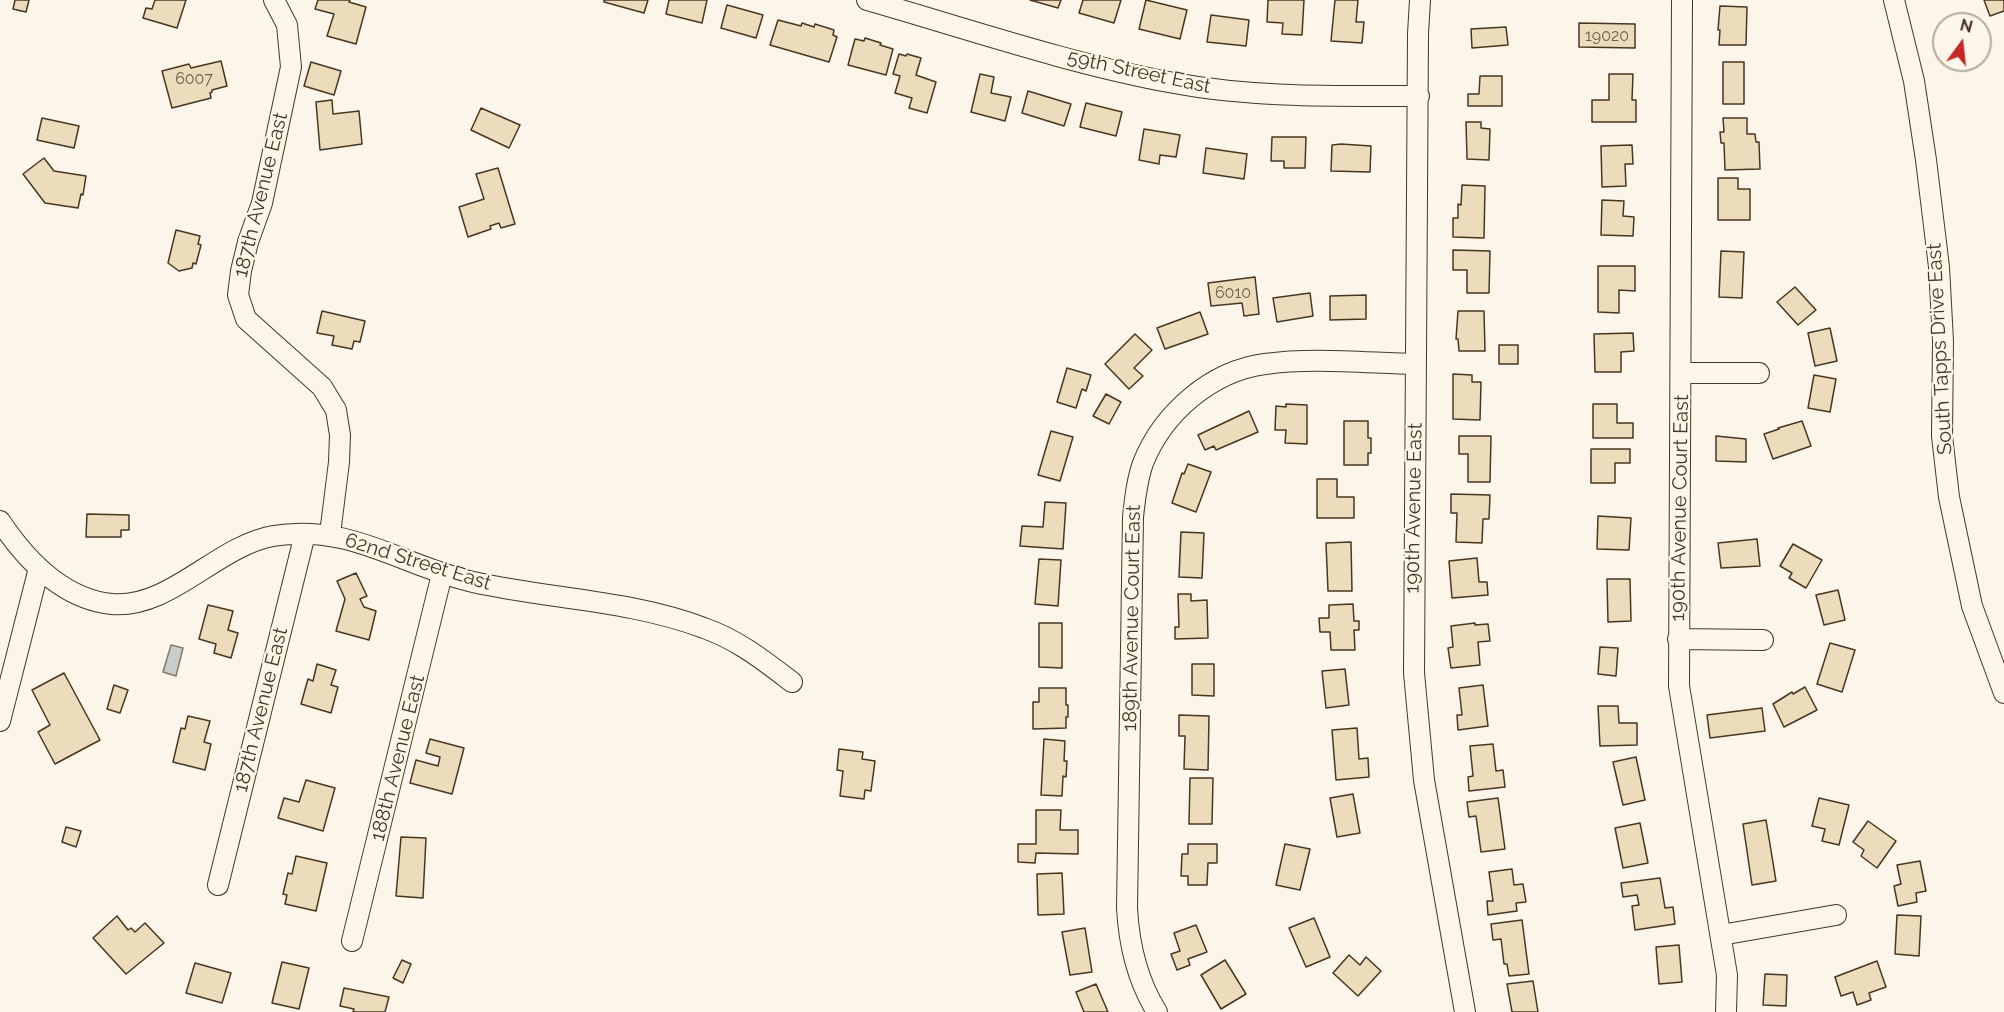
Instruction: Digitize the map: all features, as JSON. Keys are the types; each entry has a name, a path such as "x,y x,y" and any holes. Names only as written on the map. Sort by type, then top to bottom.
{"street":[{"name":"187th Avenue East","path":"274,0 287,25 291,67 262,203 248,242 238,295 246,320 322,387 336,410 340,435 339,462 330,534"},
{"name":"59th Street East","path":"867,0 1119,72 1176,83 1283,96 1419,96"},
{"name":"190th Avenue East","path":"1420,0 1414,684 1424,780 1465,1012"},
{"name":"190th Avenue Court East","path":"1682,0 1679,686 1727,975 1726,1012"},
{"name":"South Tapps Drive East","path":"1894,0 1914,81 1939,267 1943,341 1942,436 1949,497 1972,606 2004,693"},
{"name":"189th Avenue Court East","path":"1157,1012 1145,990 1134,958 1127,908 1132,517 1143,464 1155,439 1181,407 1202,390 1226,376 1251,367 1292,362 1416,364"},
{"path":"1681,373 1759,374"},
{"name":"62nd Street East","path":"0,520 10,536 39,568 61,587 78,595 112,604 140,602 169,589 255,541 272,537 330,534 380,548 442,574 506,589 634,608 683,621 742,645 792,682"},
{"name":"187th Avenue East","path":"218,885 305,534"},
{"path":"0,721 39,568"},
{"name":"188th Avenue East","path":"352,941 442,574"},
{"path":"1678,639 1763,640"},
{"path":"1721,935 1836,915"}],"shaded area":[{"path":"171,645 183,648 176,676 163,672"}],"building":[{"path":"15,0 29,0 26,12 13,9"},
{"path":"155,0 186,0 177,28 143,18 146,8 152,9"},
{"path":"318,0 350,0 349,2 366,7 356,44 327,36 334,14 315,9"},
{"path":"604,0 648,0 644,13 604,2"},
{"path":"669,0 707,0 702,23 666,14"},
{"path":"1030,0 1061,0 1058,8"},
{"path":"1083,0 1121,0 1114,23 1079,13"},
{"path":"1146,0 1187,10 1180,39 1139,29"},
{"path":"1268,0 1304,0 1302,35 1282,34 1283,23 1267,22"},
{"path":"1335,0 1358,0 1356,22 1364,22 1362,43 1331,41"},
{"path":"1984,0 2004,0 2004,11 1992,15 1992,12 1988,12"},
{"path":"727,5 763,15 756,38 721,28"},
{"path":"1720,6 1747,7 1746,45 1719,45"},
{"path":"1211,15 1249,20 1246,46 1207,42"},
{"path":"778,20 801,26 802,23 814,27 815,24 834,30 833,35 837,37 829,62 770,45"},
{"path":"1579,23 1635,24 1635,48 1579,47"},
{"path":"1506,27 1508,45 1472,48 1471,29"},
{"path":"865,38 893,49 886,75 848,65 855,39 864,41"},
{"path":"899,54 921,58 916,75 936,82 927,113 909,108 912,98 895,93 900,76 893,74"},
{"path":"221,61 227,86 212,90 211,98 172,108 162,71 189,64 191,68"},
{"path":"311,62 341,71 334,95 304,86"},
{"path":"1723,62 1744,62 1744,104 1723,104"},
{"path":"980,74 994,77 991,93 1011,97 1005,121 971,112"},
{"path":"1609,74 1633,74 1632,100 1636,100 1636,122 1592,122 1592,100 1609,100"},
{"path":"1480,76 1502,76 1502,106 1468,106 1468,94 1479,94"},
{"path":"1028,91 1071,104 1064,126 1022,113"},
{"path":"332,100 333,114 359,111 362,144 320,150 316,102"},
{"path":"1086,103 1122,112 1116,136 1080,127"},
{"path":"481,108 520,125 509,148 471,130"},
{"path":"42,118 79,126 74,148 37,140"},
{"path":"1723,118 1747,118 1747,134 1755,134 1756,142 1759,142 1760,169 1725,170 1724,143 1721,143 1720,132 1724,132"},
{"path":"1466,122 1481,122 1481,128 1490,129 1489,160 1467,159"},
{"path":"1144,129 1180,135 1176,157 1160,155 1159,164 1139,160"},
{"path":"1272,137 1306,137 1305,168 1284,168 1284,161 1271,161"},
{"path":"1332,145 1371,146 1370,172 1331,171"},
{"path":"1632,145 1633,164 1625,164 1626,186 1602,187 1601,146"},
{"path":"1206,148 1247,154 1244,179 1203,173"},
{"path":"44,158 54,171 86,176 78,208 45,203 23,174"},
{"path":"498,168 515,224 501,228 499,223 490,226 491,229 468,237 459,207 484,199 476,174"},
{"path":"1718,178 1738,178 1738,189 1750,189 1750,220 1718,220"},
{"path":"1462,185 1485,186 1484,238 1453,237 1453,218 1458,218"},
{"path":"1602,200 1624,201 1623,216 1634,217 1633,236 1601,235"},
{"path":"176,230 200,236 198,244 201,245 196,264 193,263 192,268 179,271 168,263"},
{"path":"1453,250 1490,251 1489,293 1467,293 1467,270 1453,270"},
{"path":"1721,251 1744,252 1742,298 1719,297"},
{"path":"1598,266 1635,266 1635,291 1619,290 1619,313 1598,312"},
{"path":"1255,277 1259,314 1244,316 1242,303 1211,306 1208,283"},
{"path":"1795,287 1816,310 1798,325 1777,302"},
{"path":"1310,293 1313,316 1277,322 1273,298"},
{"path":"1366,295 1366,319 1330,320 1330,296"},
{"path":"322,311 365,321 360,342 354,341 352,349 332,345 334,336 317,333"},
{"path":"1458,311 1484,311 1485,351 1459,351 1458,339 1456,339"},
{"path":"1200,312 1208,334 1165,349 1157,328"},
{"path":"1830,328 1837,361 1815,366 1808,333"},
{"path":"1633,333 1634,351 1621,352 1621,372 1595,372 1594,334"},
{"path":"1135,334 1152,350 1134,368 1143,376 1129,389 1105,364"},
{"path":"1499,345 1518,345 1518,364 1499,364"},
{"path":"1067,368 1091,375 1086,391 1082,389 1076,408 1057,402"},
{"path":"1453,374 1472,375 1472,382 1481,382 1480,420 1453,419"},
{"path":"1814,375 1836,379 1830,412 1808,408"},
{"path":"1106,394 1121,402 1109,424 1093,416"},
{"path":"1286,404 1307,405 1307,444 1285,443 1286,430 1275,430 1276,406 1286,407"},
{"path":"1593,404 1617,404 1617,423 1633,423 1633,438 1593,438"},
{"path":"1249,411 1258,432 1216,450 1214,446 1205,450 1198,435"},
{"path":"1344,421 1368,421 1371,453 1368,453 1368,465 1344,465"},
{"path":"1802,421 1811,446 1773,459 1764,434"},
{"path":"1051,431 1073,437 1060,481 1038,475"},
{"path":"1459,436 1491,436 1490,482 1468,482 1468,454 1459,454"},
{"path":"1716,436 1746,439 1746,462 1716,461"},
{"path":"1591,449 1630,449 1630,463 1615,463 1615,483 1591,483"},
{"path":"1188,464 1211,472 1196,512 1172,503 1182,473 1184,474"},
{"path":"1317,479 1337,479 1337,497 1354,497 1354,518 1317,518"},
{"path":"1451,494 1490,495 1489,519 1483,519 1482,543 1456,542 1457,513 1451,513"},
{"path":"1045,502 1066,503 1063,549 1020,546 1022,526 1043,527"},
{"path":"87,514 129,515 129,530 121,530 121,537 86,537"},
{"path":"1598,516 1631,518 1629,550 1597,549"},
{"path":"1181,532 1204,533 1202,578 1179,577"},
{"path":"1757,539 1760,566 1721,568 1718,543"},
{"path":"1351,542 1352,591 1328,591 1326,543"},
{"path":"1793,544 1822,560 1806,588 1789,578 1792,573 1780,566"},
{"path":"1477,558 1479,582 1487,582 1488,595 1452,598 1449,561"},
{"path":"1039,559 1061,560 1058,606 1035,604"},
{"path":"356,573 367,596 360,599 364,607 376,611 369,640 336,631 345,599 337,581"},
{"path":"1607,579 1630,579 1631,621 1608,622"},
{"path":"1838,590 1845,620 1824,625 1816,595"},
{"path":"1178,594 1191,594 1191,601 1207,600 1208,638 1175,639 1175,627 1179,627"},
{"path":"1353,604 1354,621 1359,621 1359,630 1354,630 1355,650 1331,650 1330,632 1320,632 1319,618 1329,618 1329,605"},
{"path":"208,605 233,611 228,630 238,633 231,658 214,653 216,644 199,639"},
{"path":"1039,623 1062,623 1062,668 1039,667"},
{"path":"1475,623 1475,625 1488,624 1490,641 1478,642 1480,665 1451,668 1448,648 1453,647 1451,626"},
{"path":"1830,643 1855,650 1842,692 1817,684"},
{"path":"1600,647 1618,648 1616,676 1598,674"},
{"path":"317,664 336,670 331,685 338,687 331,713 301,704 308,679 313,681"},
{"path":"1192,664 1214,664 1214,696 1192,695"},
{"path":"1345,669 1349,705 1326,708 1322,671"},
{"path":"64,673 100,740 55,764 38,732 50,725 32,690"},
{"path":"114,685 128,690 120,713 107,709"},
{"path":"1483,685 1488,726 1458,730 1457,715 1462,715 1459,688"},
{"path":"1805,687 1817,710 1784,727 1773,704"},
{"path":"1039,688 1066,688 1068,717 1066,717 1066,728 1033,729 1033,702 1039,702"},
{"path":"1598,706 1618,706 1619,723 1637,723 1637,745 1600,746"},
{"path":"1762,708 1765,731 1710,738 1707,715"},
{"path":"1179,715 1209,716 1208,770 1184,769 1185,736 1179,736"},
{"path":"188,716 210,721 204,742 211,744 205,770 173,762 181,728 185,729"},
{"path":"1357,728 1359,759 1368,758 1369,777 1336,780 1332,730"},
{"path":"430,739 464,748 452,794 410,783 416,760 438,766 440,757 426,753"},
{"path":"1044,739 1065,741 1064,761 1067,761 1066,777 1063,776 1062,796 1041,795"},
{"path":"1493,744 1496,771 1503,770 1505,787 1469,791 1468,777 1473,776 1470,746"},
{"path":"839,749 863,752 862,759 875,761 871,791 865,790 864,799 840,796 843,771 837,770"},
{"path":"1636,757 1645,800 1623,805 1613,762"},
{"path":"1190,778 1213,778 1212,824 1189,824"},
{"path":"306,780 335,788 323,831 278,818 284,798 299,802"},
{"path":"1353,794 1360,833 1337,837 1330,798"},
{"path":"1498,798 1505,849 1481,852 1476,816 1469,817 1467,802"},
{"path":"1819,798 1849,805 1839,845 1822,841 1825,829 1812,826"},
{"path":"1036,810 1061,810 1060,830 1078,830 1078,854 1036,853 1035,863 1018,862 1018,844 1036,844"},
{"path":"1766,820 1776,881 1752,885 1743,824"},
{"path":"1868,821 1896,841 1877,868 1861,856 1864,850 1853,842"},
{"path":"1640,823 1648,863 1623,868 1615,828"},
{"path":"66,827 81,831 76,847 62,842"},
{"path":"401,837 426,838 423,898 396,896"},
{"path":"1188,844 1217,844 1217,863 1208,863 1207,885 1188,885 1188,876 1181,876 1182,854 1188,854"},
{"path":"1285,844 1310,849 1300,890 1276,885"},
{"path":"296,856 327,863 316,911 285,904 287,895 283,894 288,873 292,874"},
{"path":"1920,861 1926,891 1916,893 1917,902 1898,906 1894,886 1901,884 1897,865"},
{"path":"1512,869 1514,885 1523,884 1526,902 1516,903 1517,911 1488,915 1487,901 1493,901 1489,872"},
{"path":"1062,873 1064,914 1038,915 1037,874"},
{"path":"1660,878 1665,908 1673,907 1675,924 1635,930 1632,906 1639,905 1637,895 1623,897 1621,883"},
{"path":"1897,915 1921,916 1919,956 1895,954"},
{"path":"117,916 128,930 131,928 135,932 145,923 164,943 126,974 93,938"},
{"path":"1314,918 1330,957 1306,967 1289,928"},
{"path":"1522,920 1529,974 1509,976 1507,964 1504,964 1501,939 1493,940 1491,924"},
{"path":"1196,925 1207,952 1188,959 1190,965 1177,970 1171,954 1180,951 1174,933"},
{"path":"1085,928 1092,972 1070,975 1062,932"},
{"path":"1679,945 1682,982 1659,984 1656,947"},
{"path":"1349,955 1360,965 1366,957 1381,971 1358,996 1333,973"},
{"path":"402,960 411,964 403,983 393,978"},
{"path":"1225,960 1246,994 1221,1009 1201,975"},
{"path":"1877,961 1886,987 1869,993 1871,1000 1857,1005 1853,992 1841,996 1835,977"},
{"path":"282,962 309,968 299,1009 272,1003"},
{"path":"195,963 231,973 222,1003 186,993"},
{"path":"1765,974 1787,975 1786,1006 1763,1005"},
{"path":"1533,981 1538,1012 1512,1012 1507,984"},
{"path":"1096,984 1108,1012 1084,1012 1076,992"},
{"path":"344,988 389,997 385,1012 353,1012 354,1009 340,1006"}]}
